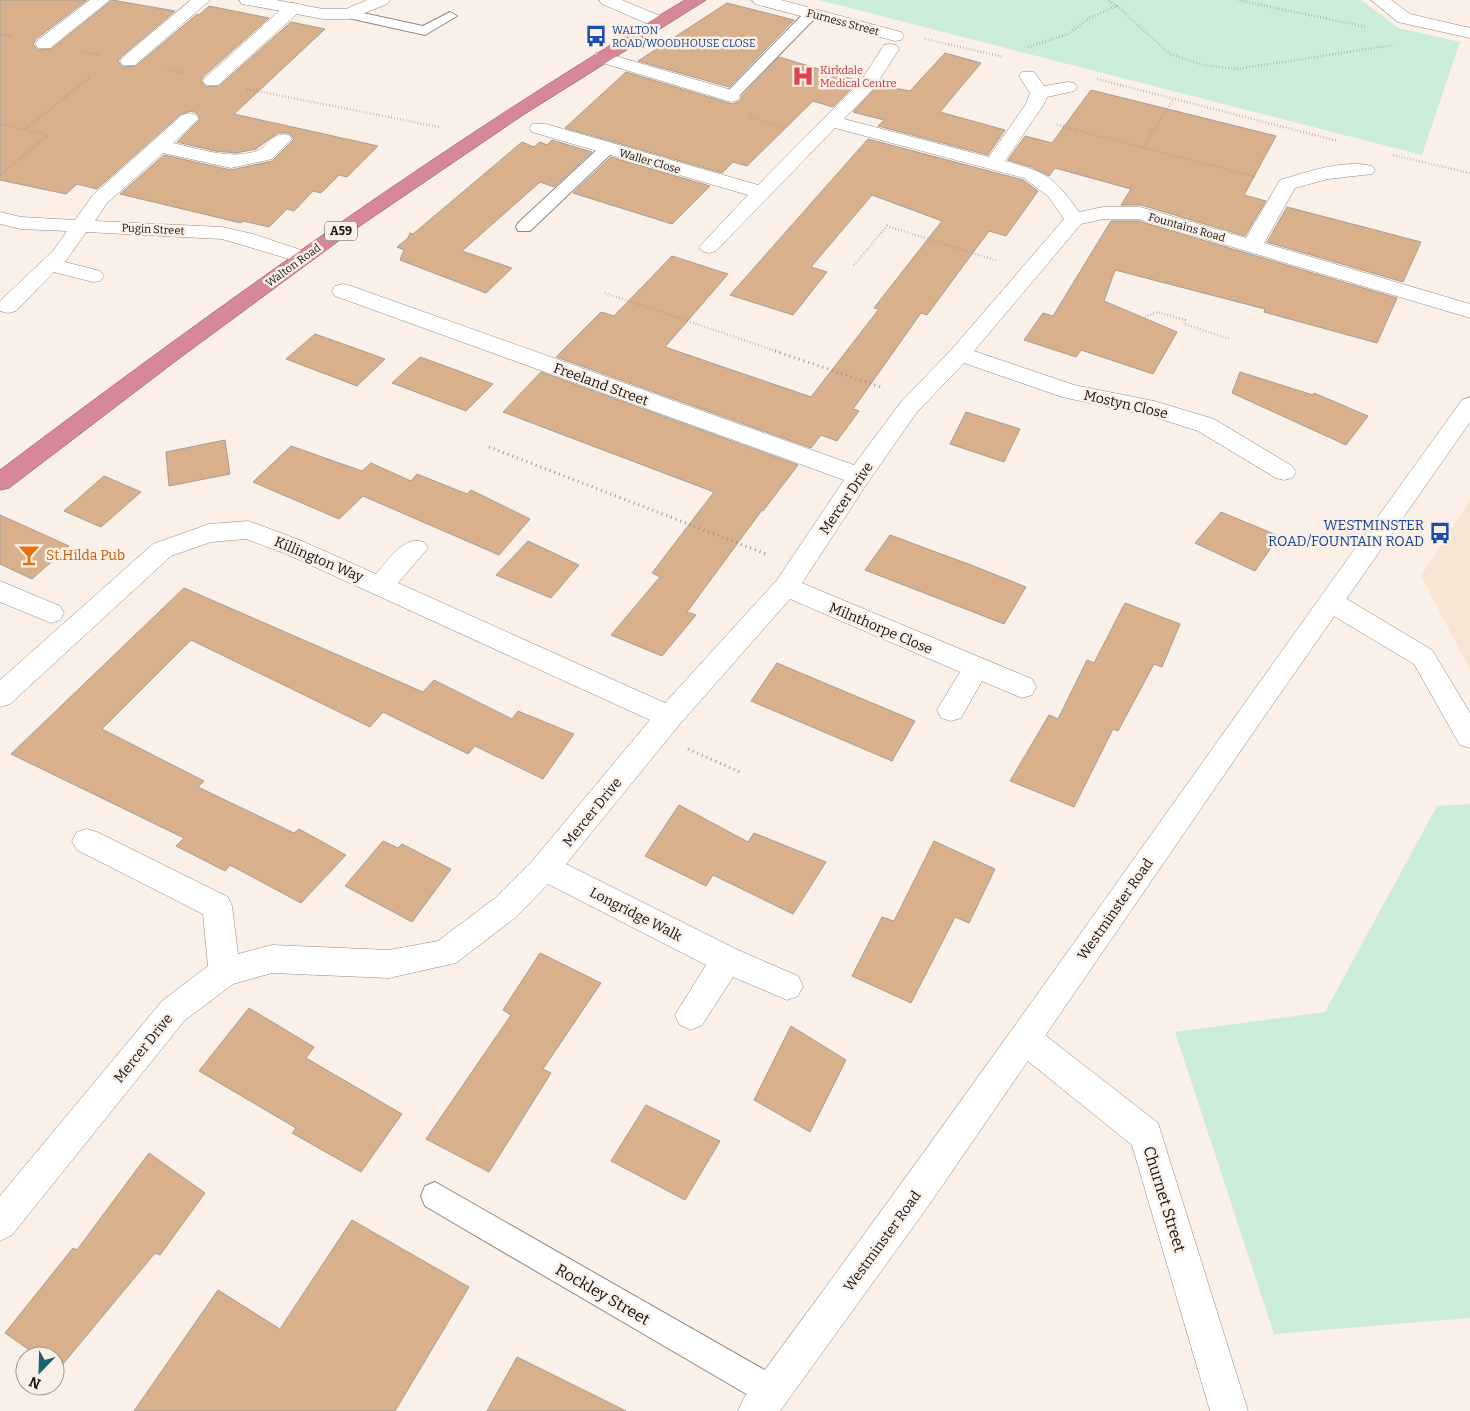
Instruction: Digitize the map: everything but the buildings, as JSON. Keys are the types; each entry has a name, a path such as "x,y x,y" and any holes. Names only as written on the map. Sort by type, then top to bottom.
{"highway":[{"name":"Walton Road","path":"0,482 304,257 490,129 602,57 697,0"}],"street":[{"path":"44,44 101,0"},
{"path":"129,62 201,0"},
{"path":"248,0 323,14 350,14 381,0"},
{"path":"608,0 659,22"},
{"name":"Furness Street","path":"761,0 811,14 893,42"},
{"path":"1380,0 1404,18 1470,33"},
{"path":"212,81 293,8"},
{"path":"709,247 868,84 893,42"},
{"path":"602,57 731,96"},
{"path":"1028,76 1039,93"},
{"path":"1039,93 1068,87"},
{"path":"994,163 1035,104 1039,93"},
{"path":"8,306 51,265 82,226 100,199 189,119"},
{"path":"830,121 1031,174 1055,192 1074,218"},
{"name":"Waller Close","path":"539,128 762,193"},
{"path":"159,146 231,162 265,155 282,139"},
{"path":"1252,246 1286,185 1327,173 1365,170"},
{"name":"Fountains Road","path":"1074,218 1103,212 1140,213 1470,311"},
{"name":"Pugin Street","path":"0,218 21,222 82,226 222,232 304,257"},
{"name":"Mercer Drive","path":"0,1223 173,1012 224,972 272,959 389,964 445,953 505,908 545,868 662,726 793,577 859,476 916,400 960,354 1074,218"},
{"path":"51,265 93,276"},
{"name":"Freeland Street","path":"343,291 859,476"},
{"name":"Mostyn Close","path":"960,354 1070,392 1154,408 1206,424 1284,472"},
{"name":"Westminster Road","path":"764,1401 918,1193 1470,405"},
{"name":"Killington Way","path":"0,696 162,550 209,533 248,530 293,547 380,586 662,726"},
{"path":"380,586 415,548"},
{"name":"Milnthorpe Close","path":"793,577 976,668 1022,687"},
{"path":"0,591 51,613"},
{"path":"1331,602 1423,657 1470,737"},
{"path":"952,710 976,668"},
{"path":"87,841 217,906 224,972"},
{"name":"Longridge Walk","path":"545,868 727,960 787,986"},
{"path":"691,1014 727,960"},
{"name":"Churnet Street","path":"1025,1039 1146,1135 1229,1411"}],"lane":[{"path":"350,14 425,31 450,16"},
{"path":"731,96 811,14"},
{"path":"524,227 607,149"},
{"name":"Rockley Street","path":"435,1196 764,1401"}],"path":[{"path":"1108,0 1170,54 1203,66 1237,69 1406,43 1422,22"},
{"path":"1238,0 1410,37"},
{"path":"1023,49 1068,34 1089,18 1117,6"},
{"path":"893,42 928,39 1008,58"},
{"path":"25,129 90,77"},
{"path":"1092,78 1341,142"},
{"path":"212,81 432,126 490,129"},
{"path":"731,96 718,109 817,136"},
{"path":"1143,147 1174,99"},
{"path":"1026,116 1286,185"},
{"path":"0,124 48,135 0,175"},
{"path":"1388,153 1470,173"},
{"path":"854,265 887,226 1030,271"},
{"path":"605,293 916,400"},
{"path":"1145,317 1157,312 1185,320 1184,324 1230,339"},
{"path":"489,446 793,577"},
{"path":"662,726 740,772"}],"shaded area":[{"path":"1470,500 1470,670 1421,576"}],"green space":[{"path":"819,0 1361,0 1398,28 1460,42 1422,155"},
{"path":"1470,804 1470,1318 1274,1334 1175,1032 1325,1012 1437,806"}],"place":[{"name":"WALTON ROAD/WOODHOUSE CLOSE","path":"596,36"},
{"name":"Kirkdale Medical Centre","path":"803,76"},
{"name":"WESTMINSTER ROAD/FOUNTAIN ROAD","path":"1440,533"},
{"name":"St.Hilda Pub","path":"29,555"}]}
